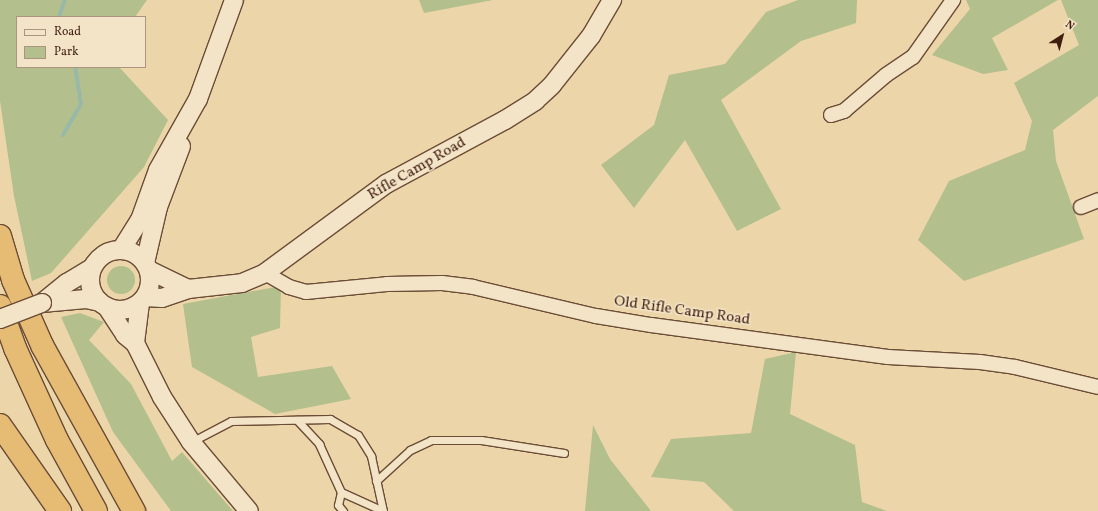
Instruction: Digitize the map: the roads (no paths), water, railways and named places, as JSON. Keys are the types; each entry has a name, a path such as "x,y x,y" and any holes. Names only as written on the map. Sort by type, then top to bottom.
{"highway":[{"path":"0,236 13,280 43,347 134,511"},
{"path":"0,306 51,427 96,511"},
{"path":"0,425 60,511"}],"street":[{"path":"121,250 140,220 158,170 187,122 198,99 234,0"},
{"name":"Rifle Camp Road","path":"143,300 162,298 188,289 242,283 265,273 386,184 505,120 535,101 569,65 612,0"},
{"path":"831,115 844,111 886,75 913,57 952,0"},
{"path":"135,343 143,300 150,283 147,266 158,207 177,161 187,122"},
{"path":"1081,207 1098,200"},
{"path":"42,304 67,283 92,268 101,256 121,250 134,254 147,266 188,289"},
{"path":"92,268 91,289 125,335 135,343 162,397 191,442 249,511"},
{"name":"Old Rifle Camp Road","path":"265,273 289,287 306,292 387,284 442,283 473,287 596,316 651,325 888,357 980,362 1015,367 1098,387"},
{"path":"0,319 42,304 86,299 124,310 143,300"}],"lane":[{"path":"191,442 231,421 330,419 358,435 371,456 383,511"},
{"path":"297,420 319,444 341,492 338,506 343,511"},
{"path":"376,481 410,450 431,440 481,440 564,453"},
{"path":"341,492 383,511"}],"waterway":[{"path":"59,16 65,0"},
{"path":"63,135 81,104 75,68"}]}
